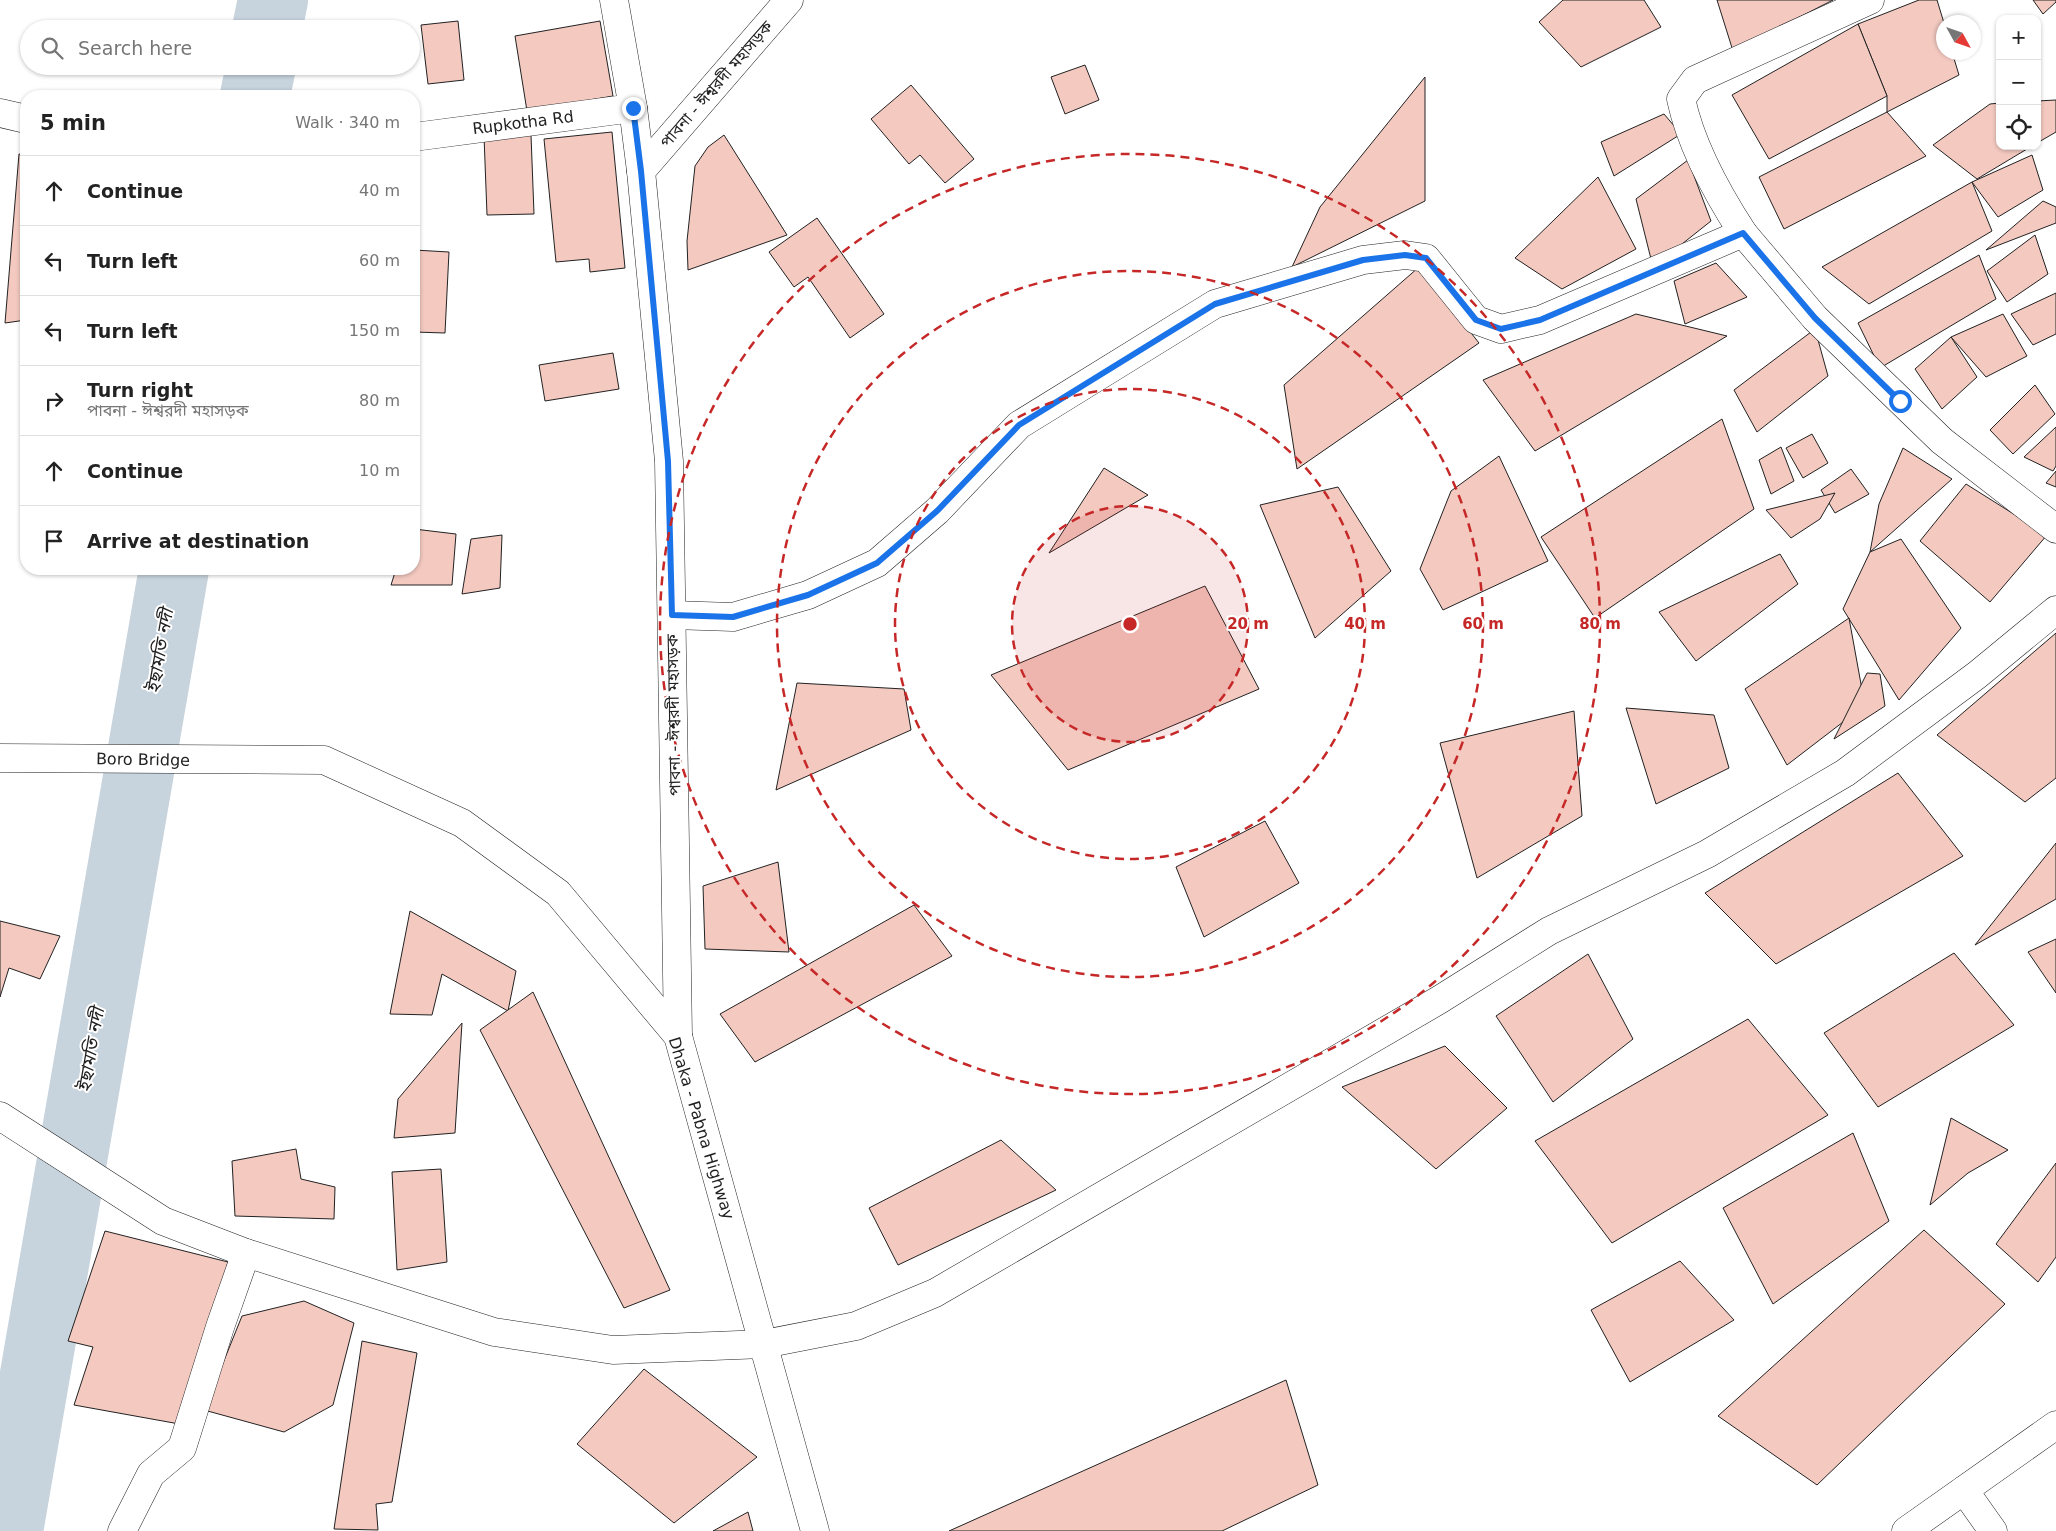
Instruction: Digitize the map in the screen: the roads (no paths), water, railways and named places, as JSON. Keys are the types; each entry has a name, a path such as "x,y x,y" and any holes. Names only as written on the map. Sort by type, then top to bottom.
{"main road":[{"path":"614,0 633,108 641,171"},
{"name":"পাবনা - ঈশ্বরদী মহাসড়ক","path":"678,1036 668,461 641,171 789,0"},
{"path":"1870,0 1695,80 1682,100 1687,126 1729,212 1743,233 1815,318 1935,434 2056,529"},
{"name":"Rupkotha Rd","path":"420,135 633,108"},
{"path":"0,113 20,118"},
{"path":"672,615 733,617 808,595 877,563 937,511 1019,425 1215,304 1363,260 1405,255 1426,258 1476,320 1501,329 1540,320 1743,233"},
{"path":"0,1116 163,1221 246,1253 494,1332 614,1350 764,1344 856,1326 935,1293 1440,1000 1549,931 1707,854 1845,773 1977,675 2056,610"},
{"name":"Boro Bridge","path":"4,758 277,760"},
{"name":"Dhaka - Pabna Highway","path":"277,760 324,760 462,823 558,892 678,1036 815,1531"},
{"path":"122,1531 151,1474 182,1448 220,1327 246,1253"},
{"path":"1906,1531 2056,1425"},
{"path":"1964,1490 1994,1531"}],"waterway":[{"name":"ইছামতি নদী","path":"269,20 273,0"},
{"name":"ইছামতি নদী","path":"256,90 259,75"},
{"name":"ইছামতি নদী","path":"8,1531 173,575"}]}
